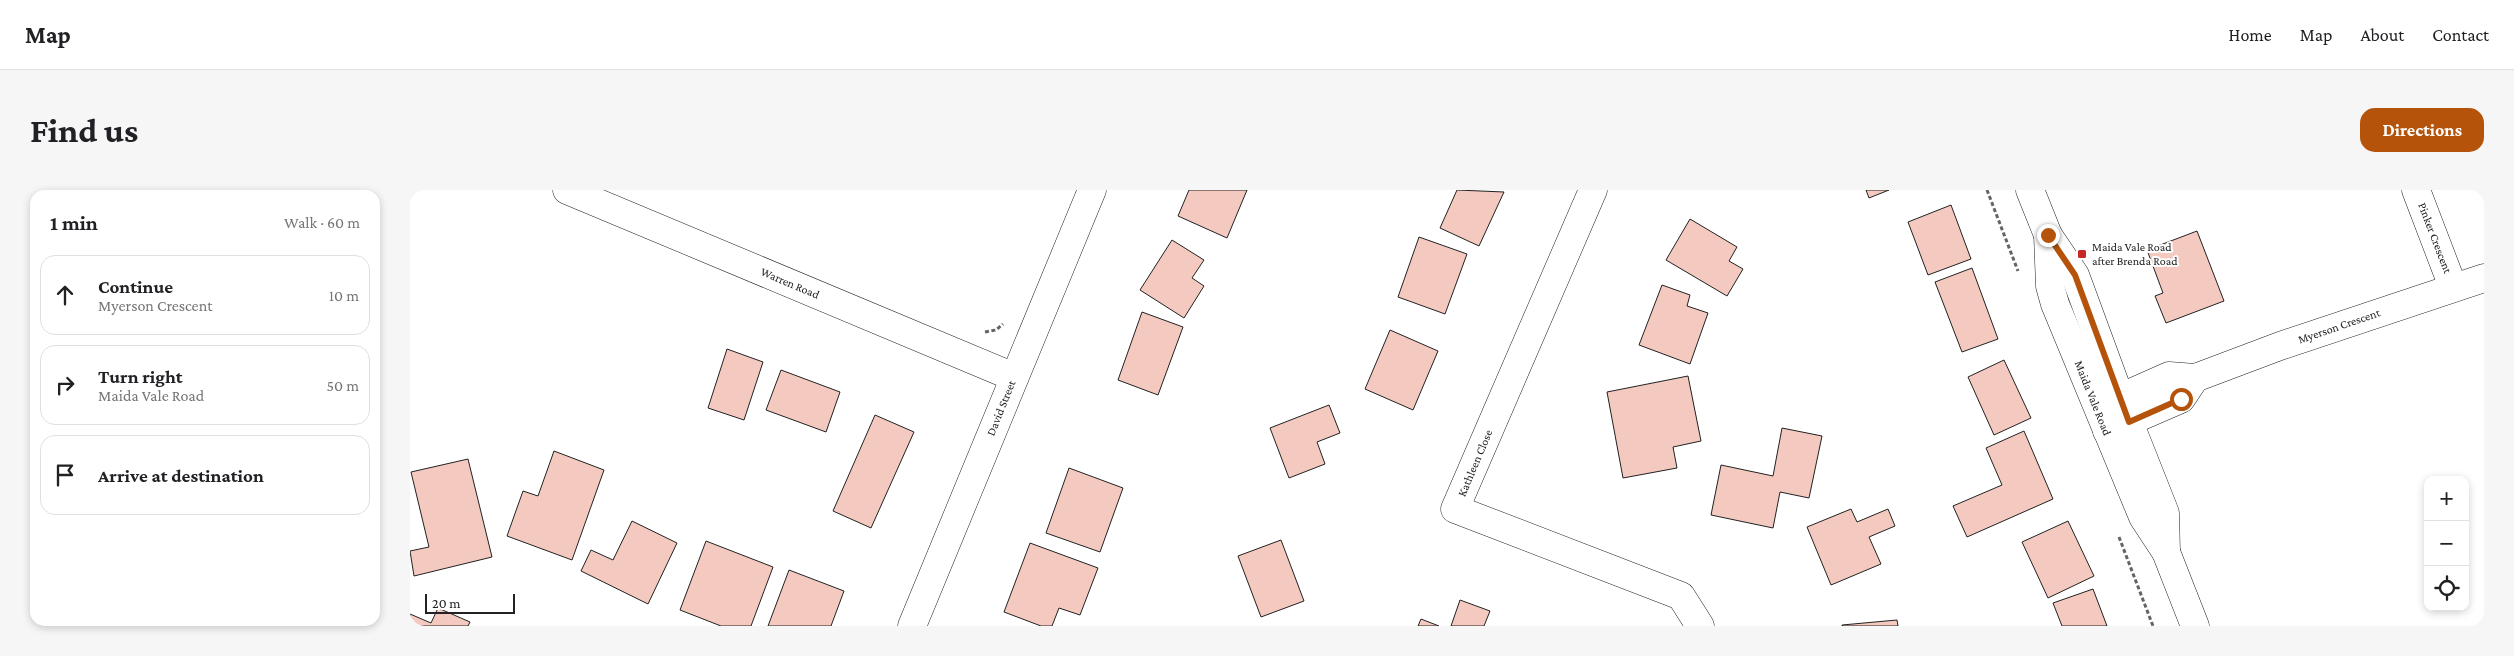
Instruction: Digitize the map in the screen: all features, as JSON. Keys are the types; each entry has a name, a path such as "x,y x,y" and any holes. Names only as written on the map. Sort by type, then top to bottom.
{"street":[{"name":"Warren Road","path":"567,190 596,195 1014,377"},
{"name":"David Street","path":"912,626 1092,190"},
{"name":"Kathleen Close","path":"1593,190 1455,510 1681,596 1700,626"},
{"name":"Maida Vale Road","path":"2030,190 2048,235 2050,286 2113,415 2142,517 2166,552 2195,626"},
{"name":"Pinker Crescent","path":"2416,190 2453,287"},
{"name":"Myerson Crescent","path":"2113,415 2169,376 2195,378 2453,287 2484,278"}],"path":[{"path":"961,355 969,329 980,333 996,330 1006,322"}],"building":[{"path":"1189,190 1247,190 1227,238 1178,216"},
{"path":"1457,190 1504,192 1479,246 1440,228"},
{"path":"1866,190 1889,190 1869,198"},
{"path":"1951,205 1971,259 1928,275 1908,222"},
{"path":"1690,219 1737,247 1729,261 1743,269 1727,296 1666,260"},
{"path":"2197,231 2224,301 2166,323 2155,296 2163,293 2147,250"},
{"path":"1419,237 1467,254 1445,314 1398,297"},
{"path":"1172,240 1204,260 1192,278 1204,286 1184,318 1140,290"},
{"path":"1972,268 1998,339 1962,352 1935,282"},
{"path":"1662,285 1690,295 1687,306 1708,313 1690,364 1639,345"},
{"path":"1142,312 1183,327 1158,395 1118,380"},
{"path":"1390,330 1438,351 1413,410 1365,389"},
{"path":"727,349 763,362 744,420 708,408"},
{"path":"2004,360 2031,418 1994,435 1968,377"},
{"path":"781,370 840,392 826,432 766,410"},
{"path":"1688,376 1701,441 1673,447 1677,468 1623,478 1607,392"},
{"path":"1329,405 1340,433 1317,442 1325,464 1289,478 1270,428"},
{"path":"875,415 914,432 871,528 833,511"},
{"path":"1782,428 1822,436 1809,498 1780,492 1773,528 1711,515 1721,465 1773,476"},
{"path":"2024,431 2053,499 1967,537 1953,506 2002,485 1986,448"},
{"path":"554,451 604,470 572,560 507,536 523,491 538,496"},
{"path":"468,459 492,557 414,576 410,551 429,547 411,472"},
{"path":"1069,468 1123,488 1100,552 1046,533"},
{"path":"1851,509 1857,522 1888,509 1895,526 1869,537 1881,564 1831,585 1807,527"},
{"path":"632,521 677,543 648,604 581,571 591,550 613,560"},
{"path":"2068,521 2094,576 2048,598 2022,542"},
{"path":"1281,540 1304,601 1261,617 1238,556"},
{"path":"706,541 773,567 751,626 721,626 680,610"},
{"path":"1030,543 1098,568 1080,615 1059,608 1052,626 1041,626 1004,612"},
{"path":"789,570 844,591 831,626 768,626"},
{"path":"2093,589 2107,626 2062,626 2053,603"},
{"path":"1460,600 1490,611 1484,626 1451,626"},
{"path":"438,608 470,622 468,626 410,626 410,614 431,623"},
{"path":"1421,619 1439,626 1418,626"},
{"path":"1897,620 1898,626 1842,626 1842,625"}],"place":[{"name":"Maida Vale Road after Brenda Road","path":"2082,254"}],"route":[{"path":"2048,235 2075,275 2129,422 2181,399"}]}
